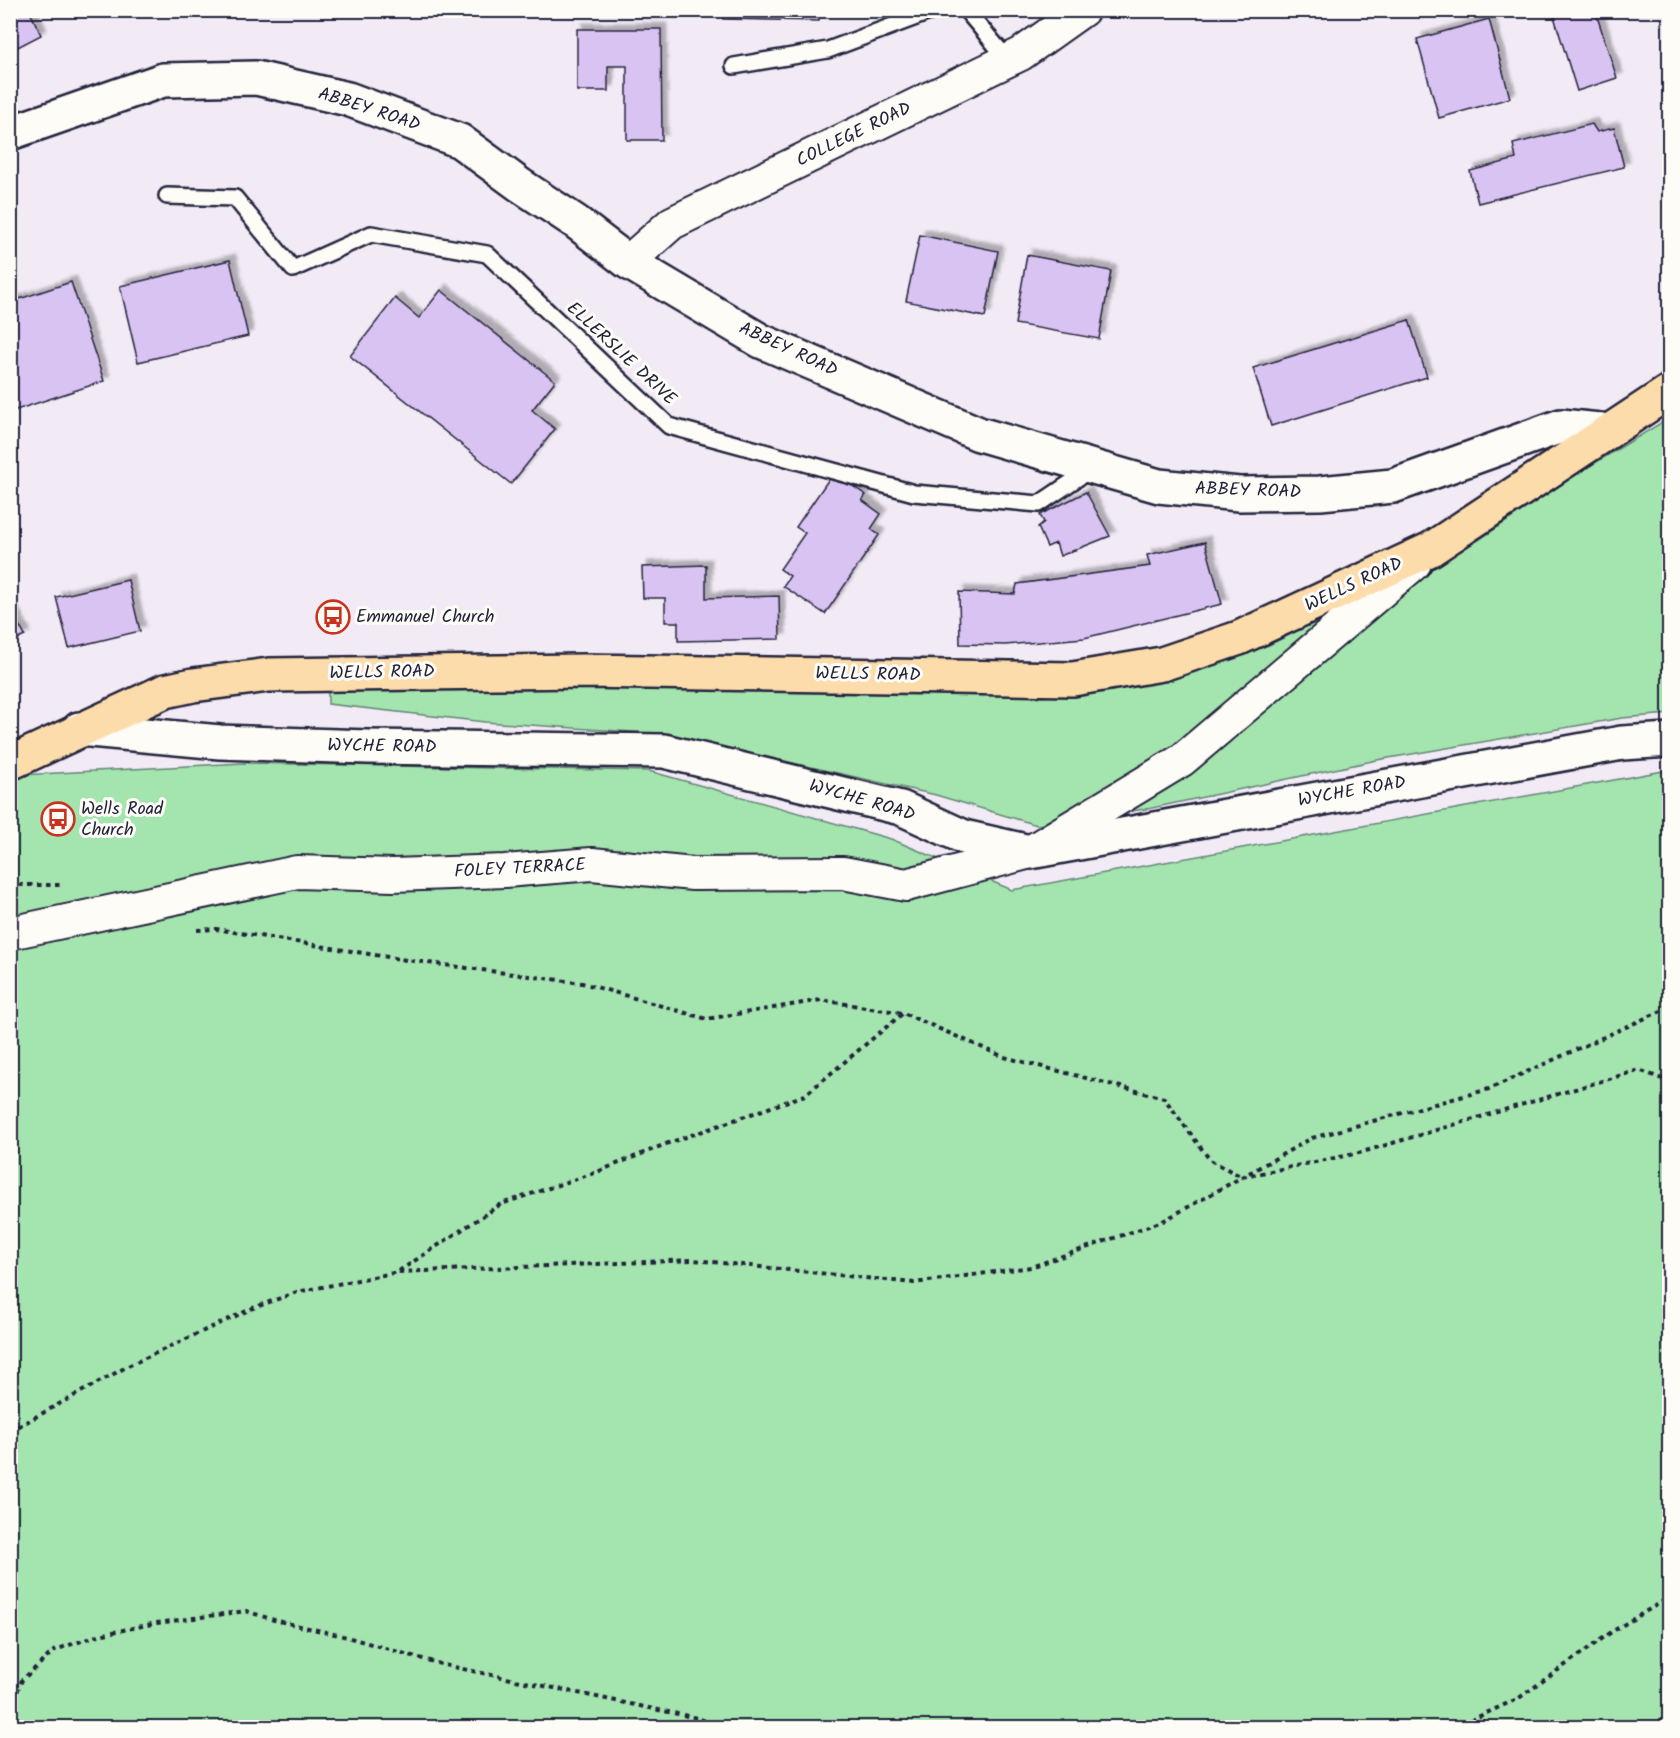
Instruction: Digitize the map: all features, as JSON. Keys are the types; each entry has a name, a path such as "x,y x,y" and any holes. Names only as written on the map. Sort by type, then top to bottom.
{"highway":[{"name":"WELLS ROAD","path":"10,762 165,691 269,675 584,671 1073,679 1161,664 1239,638 1431,549 1670,391"}],"street":[{"name":"COLLEGE ROAD","path":"628,262 672,223 1021,54 1083,10"},
{"name":"ABBEY ROAD","path":"10,133 163,80 256,78 348,99 460,141 576,222 628,262 761,341 979,434 1159,486 1239,494 1320,493 1393,486 1561,426 1609,431"},
{"name":"FOLEY TERRACE","path":"10,933 297,873 393,875 505,871 592,864 693,874 843,873 906,885 1030,852 1182,760 1431,549"},
{"name":"WYCHE ROAD","path":"79,729 220,742 368,747 664,751 901,808 964,837 1030,852 1622,743 1670,740"}],"lane":[{"path":"734,66 828,50 935,10"},
{"path":"966,10 1008,60"},
{"name":"ELLERSLIE DRIVE","path":"167,196 235,198 293,269 371,234 487,254 669,426 914,493 1040,504 1094,468"}],"path":[{"path":"192,930 216,929 405,960 582,983 707,1019 821,1000 903,1013 1004,1057 1164,1098 1210,1160 1242,1177 1359,1153 1639,1070 1670,1082"},
{"path":"10,1431 130,1365 253,1308 297,1292 398,1272 694,1260 914,1282 1031,1267 1163,1221 1312,1138 1489,1089 1670,1007"},
{"path":"398,1272 501,1204 597,1172 666,1144 805,1095 903,1013"},
{"path":"1454,1728 1519,1698 1613,1631 1670,1597"},
{"path":"10,1708 22,1680 55,1650 99,1635 157,1623 246,1611 444,1665 697,1718 725,1728"}],"green space":[{"path":"1669,418 1669,714 1622,718 1377,760 1152,808 1037,825 936,795 663,734 485,722 328,704 328,687 850,687 1042,697 1154,681 1269,645 1477,541 1580,472"},
{"path":"244,763 649,771 891,839 1012,890 1669,770 1669,1727 11,1728 10,781 20,775"}],"building":[{"path":"10,10 29,10 41,35 10,51"},
{"path":"723,10 819,10 819,21 723,19"},
{"path":"1552,10 1595,10 1617,78 1577,91"},
{"path":"1489,19 1510,98 1439,118 1417,39"},
{"path":"577,29 661,29 662,140 627,140 627,66 608,66 608,91 577,91"},
{"path":"1592,124 1597,132 1614,128 1624,167 1478,203 1470,171 1516,159 1513,144"},
{"path":"920,235 998,251 985,317 906,301"},
{"path":"1027,255 1111,271 1099,339 1015,324"},
{"path":"230,260 248,336 138,362 120,286"},
{"path":"71,282 104,381 10,412 10,302"},
{"path":"441,290 555,381 532,410 555,429 511,484 350,356 395,298 419,318"},
{"path":"1409,320 1427,377 1271,426 1253,368"},
{"path":"833,473 866,495 862,500 881,514 871,529 879,535 825,614 783,586 790,576 780,569 805,533 796,527"},
{"path":"1086,492 1110,536 1060,556 1056,543 1047,547 1038,527 1044,522 1040,515"},
{"path":"1205,542 1222,604 1084,638 1005,645 960,644 959,592 1015,594 1017,584 1150,566 1147,555"},
{"path":"706,565 706,598 779,596 780,639 678,641 678,622 665,622 665,598 643,598 642,567"},
{"path":"128,580 140,631 69,648 56,597"},
{"path":"10,608 25,636 10,643"}],"place":[{"name":"Emmanuel Church","path":"333,617"},
{"name":"Wells Road Church","path":"58,819"}]}
